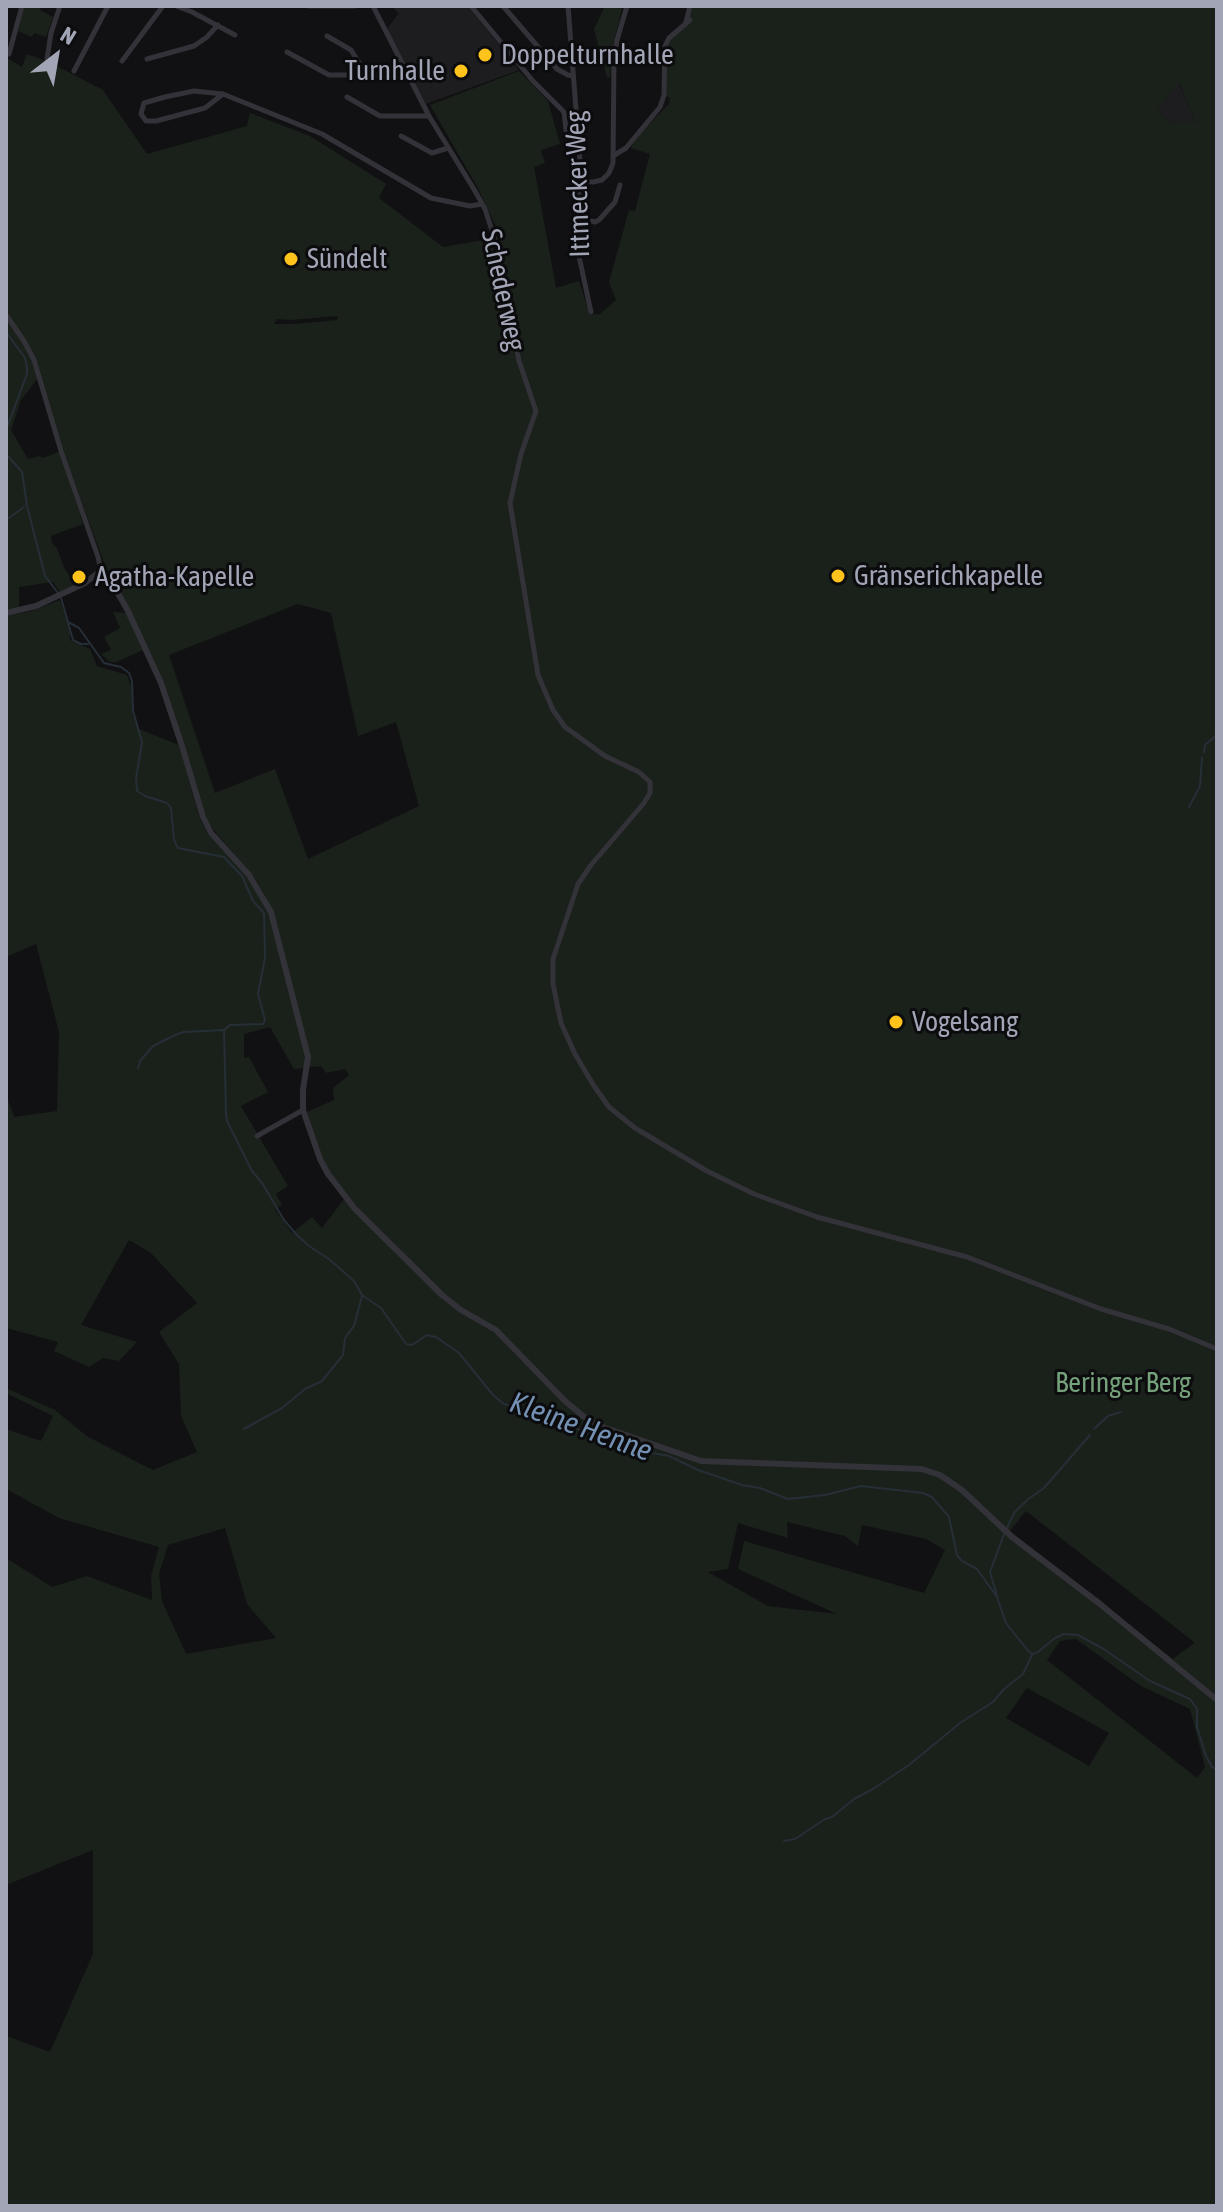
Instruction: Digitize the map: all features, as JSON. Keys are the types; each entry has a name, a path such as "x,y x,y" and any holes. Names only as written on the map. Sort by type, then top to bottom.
{"street":[{"path":"9,54 22,6"},
{"path":"47,59 60,6"},
{"path":"74,71 108,6"},
{"path":"122,61 163,6"},
{"path":"176,6 235,35"},
{"path":"308,6 355,6"},
{"name":"Schederweg","path":"373,6 429,116 482,204 500,260 519,361 536,408 510,503 535,666 551,706 563,725 605,756 639,772 648,779 651,787 644,803 578,884 553,959 553,984 561,1023 575,1054 603,1100 625,1121 687,1160 776,1203 846,1226 967,1257 1109,1312 1175,1331 1217,1349"},
{"path":"471,6 533,81 564,112 567,139 578,140"},
{"path":"503,6 557,69 573,76"},
{"name":"Ittmecker Weg","path":"568,6 581,181 576,217 577,247 591,312"},
{"path":"581,181 595,182 605,178 611,169 615,54 627,6"},
{"path":"613,156 626,148 660,107 664,95 666,43 688,21 690,6"},
{"path":"147,59 194,46 218,25"},
{"path":"327,36 351,50 367,75"},
{"path":"287,52 329,75 407,75"},
{"path":"223,94 205,108 156,121 146,121 141,114 144,103 165,97 194,91 223,94 322,134 431,198 470,206 482,204"},
{"path":"347,97 357,105 384,116 429,116"},
{"path":"401,136 434,154 448,148"},
{"path":"576,217 595,222 599,220 615,202 620,185"},
{"path":"6,315 34,360 101,571"},
{"path":"6,613 36,606 75,588 101,571"},
{"path":"101,571 107,574 153,664 203,817 211,833 249,875 273,919 308,1057 303,1110 323,1165 355,1209 442,1295 496,1330 552,1389 587,1419 626,1436 701,1461 922,1469 940,1475 962,1490 1020,1544 1217,1700"},
{"path":"257,1136 303,1110"}],"shaded area":[{"path":"396,6 468,6 519,70 426,104 386,30 399,13 394,9"},
{"path":"1178,81 1196,123 1176,123 1158,112"}],"green space":[{"path":"24,6 41,6 40,10 53,17 46,37 34,33 32,37 18,31"},
{"path":"605,6 622,9 612,50 610,77 607,77 594,29"},
{"name":"Beringer Berg","path":"691,6 1217,6 1217,2206 6,2206 6,2036 50,2052 93,1954 93,1850 6,1885 6,1558 52,1587 87,1576 152,1600 151,1576 159,1547 59,1518 6,1489 6,1429 41,1441 53,1416 6,1393 6,1388 55,1410 88,1437 153,1470 197,1452 181,1416 179,1364 159,1332 197,1303 151,1253 129,1240 81,1325 137,1342 119,1361 103,1358 89,1367 54,1351 58,1342 6,1328 6,1094 14,1117 57,1111 59,1032 36,944 6,957 6,616 32,611 60,600 70,629 70,640 90,649 97,666 127,675 133,691 132,714 139,729 179,745 200,819 208,834 271,908 256,880 207,820 148,649 106,568 38,378 21,400 11,430 28,459 43,458 61,451 83,524 51,536 64,568 75,584 60,592 53,582 19,587 19,608 6,610 6,49 7,58 22,67 27,54 103,90 147,154 247,126 250,113 310,136 386,184 379,198 443,247 490,239 505,309 512,306 497,229 479,190 430,105 519,71 548,101 560,144 541,150 545,163 534,167 556,288 579,281 590,315 600,314 616,300 609,282 629,210 635,211 650,154 631,148 636,137 669,104 670,98 666,96 666,52 669,41 692,19 689,15","holes":["1179,82 1196,123 1176,123 1158,112","338,316 337,320 274,324 277,319 290,320","298,604 331,613 358,736 396,722 419,806 308,859 275,769 215,793 169,655","270,1027 294,1069 321,1066 326,1073 345,1069 349,1075 333,1088 334,1100 307,1112 318,1149 344,1199 322,1228 312,1217 292,1233 275,1209 282,1205 276,1194 288,1186 241,1106 268,1092 249,1057 244,1058 244,1034","1026,1511 1194,1642 1173,1659 1010,1531","787,1522 845,1536 858,1546 862,1525 926,1539 945,1550 924,1593 744,1541 738,1569 837,1614 768,1606 708,1572 728,1569 738,1523 788,1538","225,1528 247,1604 276,1638 186,1654 162,1601 159,1574 168,1545","1076,1639 1141,1686 1190,1709 1205,1767 1197,1778 1047,1660 1060,1641","1027,1688 1109,1733 1089,1766 1006,1718"]},
{"path":"113,612 126,613 143,650 110,662 101,654 111,650 104,637 120,628"}],"waterway":[{"name":"Kleine Henne","path":"6,332 25,358 27,367 6,430"},
{"name":"Kleine Henne","path":"6,454 22,472 27,506 45,576 58,593"},
{"path":"6,520 24,507"},
{"name":"Kleine Henne","path":"61,598 68,622 79,628 104,663 121,667 129,673 133,711 142,742 137,791 167,803 171,808 174,840 178,848 224,857 242,876 253,901 264,913 265,958 258,994 265,1020 263,1024 230,1025 224,1030 226,1114 252,1171 296,1234 354,1281 362,1295 381,1308 406,1344 412,1345 427,1335 436,1337 459,1353 504,1404 629,1449 669,1456 698,1470 788,1499 825,1495 861,1486 923,1493 932,1497 949,1517 957,1555 977,1569 997,1597 1006,1623 1029,1652 1038,1652 1064,1634 1078,1635 1150,1681 1190,1699 1197,1709 1197,1727 1206,1756 1217,1770"},
{"name":"Kleine Henne","path":"68,623 73,640 88,644"},
{"path":"1204,752 1205,745 1217,735"},
{"path":"1189,807 1200,786 1202,758"},
{"path":"138,1068 153,1046 175,1035 223,1030"},
{"path":"244,1429 322,1381 343,1355 345,1338 354,1326 362,1296"},
{"path":"1094,1429 1108,1416 1121,1412"},
{"path":"1007,1528 1014,1513 1044,1488 1090,1435"},
{"path":"997,1596 990,1572 1004,1534"},
{"path":"784,1841 795,1839 832,1817 854,1799 909,1765 960,1723 993,1702 1023,1674 1032,1655"}],"place":[{"name":"Doppelturnhalle","path":"485,55"},
{"name":"Turnhalle","path":"461,71"},
{"name":"Sündelt","path":"291,259"},
{"name":"Gränserichkapelle","path":"838,576"},
{"name":"Agatha-Kapelle","path":"79,577"},
{"name":"Vogelsang","path":"896,1022"}]}
